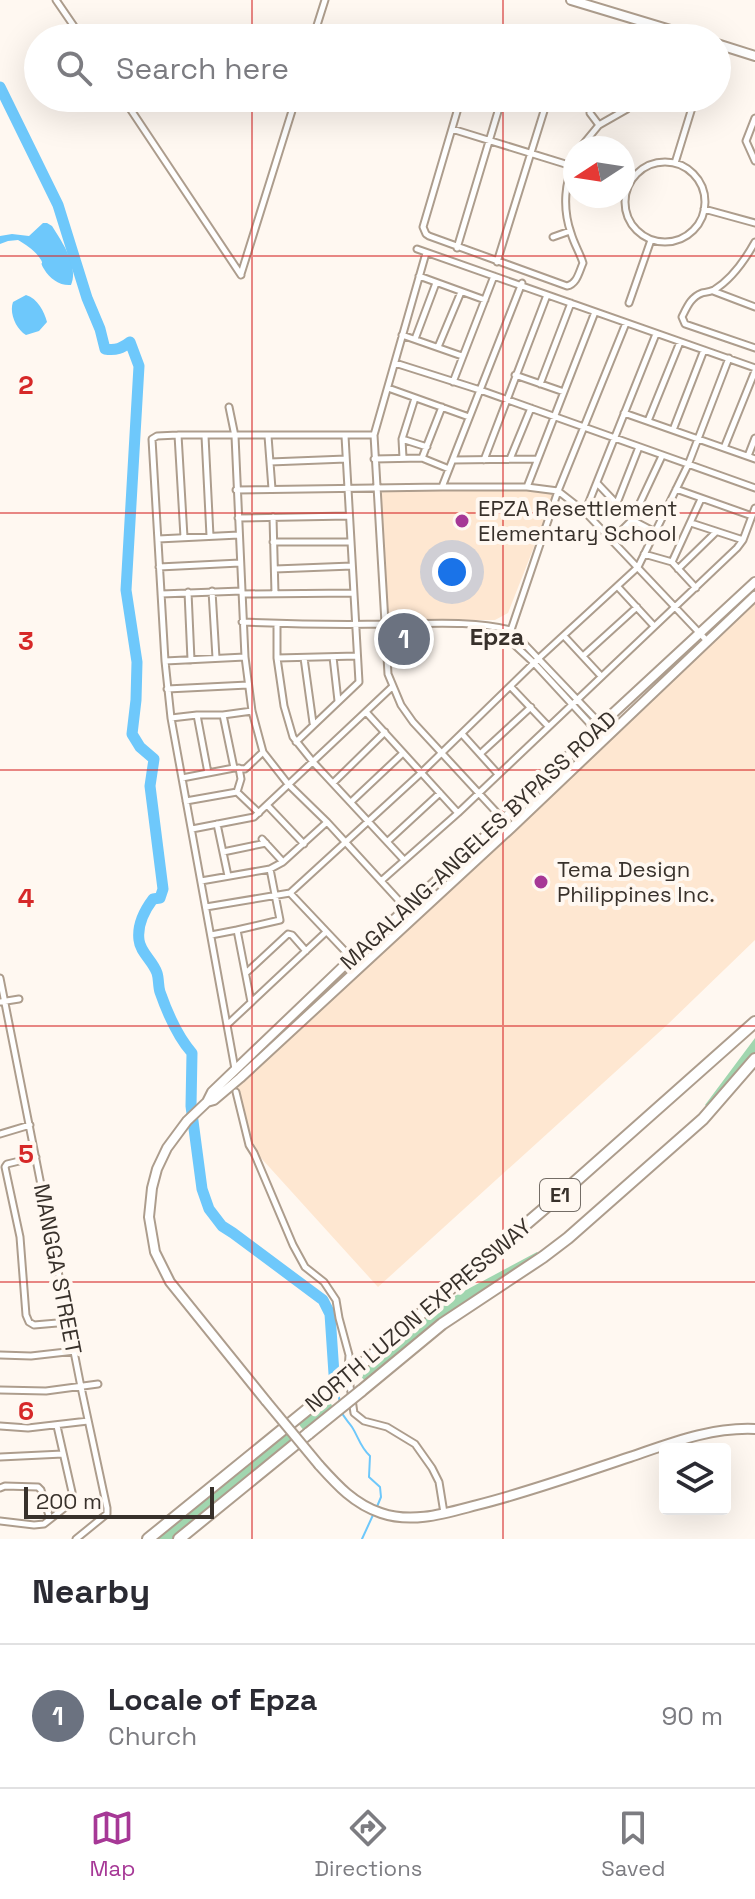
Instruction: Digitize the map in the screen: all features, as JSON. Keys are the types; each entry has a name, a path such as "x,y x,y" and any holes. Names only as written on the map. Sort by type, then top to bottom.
{"highway":[{"name":"NORTH LUZON EXPRESSWAY","path":"148,1539 362,1364 559,1196 755,1022"},
{"name":"NORTH LUZON EXPRESSWAY","path":"179,1539 442,1324 568,1238 703,1119 755,1059"}],"street":[{"path":"56,0 72,24"},
{"path":"317,24 325,0"},
{"path":"571,0 651,24"},
{"path":"731,50 755,56"},
{"path":"132,112 241,275 292,112"},
{"path":"457,112 423,227 426,234 457,248 571,286 583,263 570,231 565,208"},
{"path":"457,248 498,112"},
{"path":"497,262 544,112"},
{"path":"590,136 599,125 622,112"},
{"path":"675,163 691,112"},
{"path":"590,113 599,125"},
{"path":"755,118 746,141 755,161"},
{"path":"452,129 563,163"},
{"path":"626,208 633,226 640,233 662,242 680,239 691,232 700,221 704,209 701,186 683,166 659,162 635,175"},
{"path":"704,209 755,223"},
{"path":"553,237 570,231"},
{"path":"629,303 652,240"},
{"path":"755,242 735,272 713,291 692,299 682,317 685,324 755,348"},
{"path":"417,249 729,358 755,370 724,448"},
{"path":"426,253 374,435 386,659 392,687 413,722 511,828"},
{"path":"746,259 755,262"},
{"path":"419,276 485,300"},
{"path":"453,382 494,276"},
{"path":"415,339 436,283"},
{"path":"442,487 521,284"},
{"path":"713,291 755,307"},
{"path":"438,347 461,292"},
{"path":"484,460 547,295"},
{"path":"540,384 571,303"},
{"path":"527,487 595,312"},
{"path":"505,636 511,630 558,491 626,323"},
{"path":"585,512 656,334"},
{"path":"402,335 462,356"},
{"path":"648,421 680,342"},
{"path":"673,430 704,350"},
{"path":"206,907 290,893 638,567 688,465 729,358"},
{"path":"395,363 755,488"},
{"path":"515,375 564,392"},
{"path":"388,388 469,417"},
{"path":"403,459 402,439 415,398"},
{"path":"229,407 235,436 245,657 252,711 263,752 288,784 414,917"},
{"path":"422,458 443,407"},
{"path":"510,459 531,408"},
{"path":"624,413 755,459"},
{"path":"238,1074 167,689 152,439 178,435 374,435"},
{"path":"178,435 184,537"},
{"path":"205,436 210,536"},
{"path":"268,436 272,489"},
{"path":"296,742 359,682 345,436"},
{"path":"748,456 755,438"},
{"path":"402,439 427,447"},
{"path":"617,503 639,447"},
{"path":"612,540 632,520 662,456"},
{"path":"374,459 422,458 449,469"},
{"path":"270,462 346,459"},
{"path":"453,460 537,459"},
{"path":"597,483 632,520 655,532"},
{"path":"236,490 527,487 558,491 585,512 708,642"},
{"path":"676,489 752,516"},
{"path":"672,562 701,499"},
{"path":"381,881 458,813 696,588 743,540 755,508"},
{"path":"238,518 349,516"},
{"path":"273,517 275,594"},
{"path":"691,523 743,540"},
{"path":"678,569 716,532"},
{"path":"158,539 239,535"},
{"path":"273,542 351,542"},
{"path":"644,554 672,562 696,588"},
{"path":"159,567 240,563"},
{"path":"275,569 352,566"},
{"name":"MAGALANG-ANGELES BYPASS ROAD","path":"238,1074 352,958 755,582"},
{"path":"618,587 654,626"},
{"path":"161,594 212,591 354,593"},
{"path":"212,591 216,658"},
{"path":"188,592 191,660"},
{"name":"MAGALANG-ANGELES BYPASS ROAD","path":"755,596 360,967 238,1074 212,1092 167,1148 152,1188 149,1217 155,1252 170,1282 319,1465 346,1494 381,1513 416,1518 445,1514 527,1491 701,1433 755,1429"},
{"path":"583,656 637,607"},
{"path":"242,622 453,623 511,630 606,736"},
{"path":"277,624 277,658 284,706 296,742 404,860"},
{"path":"500,627 505,636 574,701"},
{"path":"564,636 601,676"},
{"path":"277,658 357,656"},
{"path":"165,661 245,657"},
{"path":"304,657 314,724"},
{"path":"333,657 338,702"},
{"path":"167,689 248,685"},
{"path":"192,829 251,819 392,687"},
{"path":"511,687 548,726"},
{"path":"480,754 531,707"},
{"path":"171,718 252,711"},
{"path":"366,712 458,813"},
{"path":"197,715 208,773"},
{"path":"223,715 241,779 237,792"},
{"path":"333,783 385,732"},
{"path":"462,734 498,774"},
{"path":"182,778 246,768 263,752"},
{"path":"351,802 403,753"},
{"path":"186,801 237,792"},
{"path":"237,792 259,813"},
{"path":"388,841 440,793"},
{"path":"267,805 304,844"},
{"path":"201,881 270,869 283,862 327,822"},
{"path":"217,824 228,876"},
{"path":"223,852 264,841 283,862"},
{"path":"211,935 280,920 270,869"},
{"path":"290,893 360,967"},
{"path":"237,930 251,1003"},
{"path":"228,1024 326,932"},
{"path":"245,974 288,934 306,951"},
{"name":"MANGGA STREET","path":"0,978 2,1002 30,1125 107,1508 107,1514 76,1539"},
{"path":"2,1002 19,999"},
{"path":"0,1037 11,1035"},
{"path":"236,1092 249,1145 293,1245 305,1267 324,1282 336,1300 349,1355 348,1372 354,1413 364,1421 387,1427 415,1444 439,1482 445,1514"},
{"path":"0,1134 30,1125"},
{"path":"36,1157 5,1167 20,1237 26,1315 34,1325 69,1322"},
{"path":"0,1355 31,1356 75,1351"},
{"path":"0,1390 46,1391 98,1384"},
{"path":"0,1426 28,1428 88,1421"},
{"path":"0,1521 44,1524 72,1502 57,1426"},
{"path":"0,1457 63,1454"},
{"path":"0,1488 38,1487 50,1519"}],"shaded area":[{"path":"379,490 553,491 554,496 508,613 495,620 387,620"},
{"path":"755,603 755,940 667,1025 378,1287 251,1147 237,1088"}],"green space":[{"path":"755,1038 755,1053 709,1108 705,1105"},
{"path":"537,1252 540,1256 438,1322 365,1381 358,1373 453,1297"},
{"path":"328,1397 333,1408 305,1432 297,1422"},
{"path":"289,1429 298,1438 174,1539 156,1539"}],"water":[{"path":"43,223 52,226 68,254 73,270 71,285 52,279 37,254 18,240 0,244 0,236 29,236"},
{"path":"26,295 40,306 47,322 39,331 26,335 16,325 12,311 13,302"}],"waterway":[{"path":"0,87 58,205 105,349 112,350 130,342 139,366 126,590 137,662 132,734 140,747 154,759 150,786 163,889 160,898 153,899 144,913 139,940 157,973 160,992 170,1016 192,1053 191,1106 202,1189 209,1209 222,1226 323,1300 330,1314 334,1374"},
{"path":"338,1391 340,1404"},
{"path":"341,1411 370,1456 369,1477 380,1487 381,1497 376,1509"},
{"path":"362,1539 373,1515"}],"place":[{"name":"EPZA Resettlement Elementary School","path":"462,521"},
{"name":"Locale of Epza","path":"404,639"},
{"name":"Tema Design Philippines Inc.","path":"541,882"}],"district":[{"name":"Epza","path":"497,637"}]}
